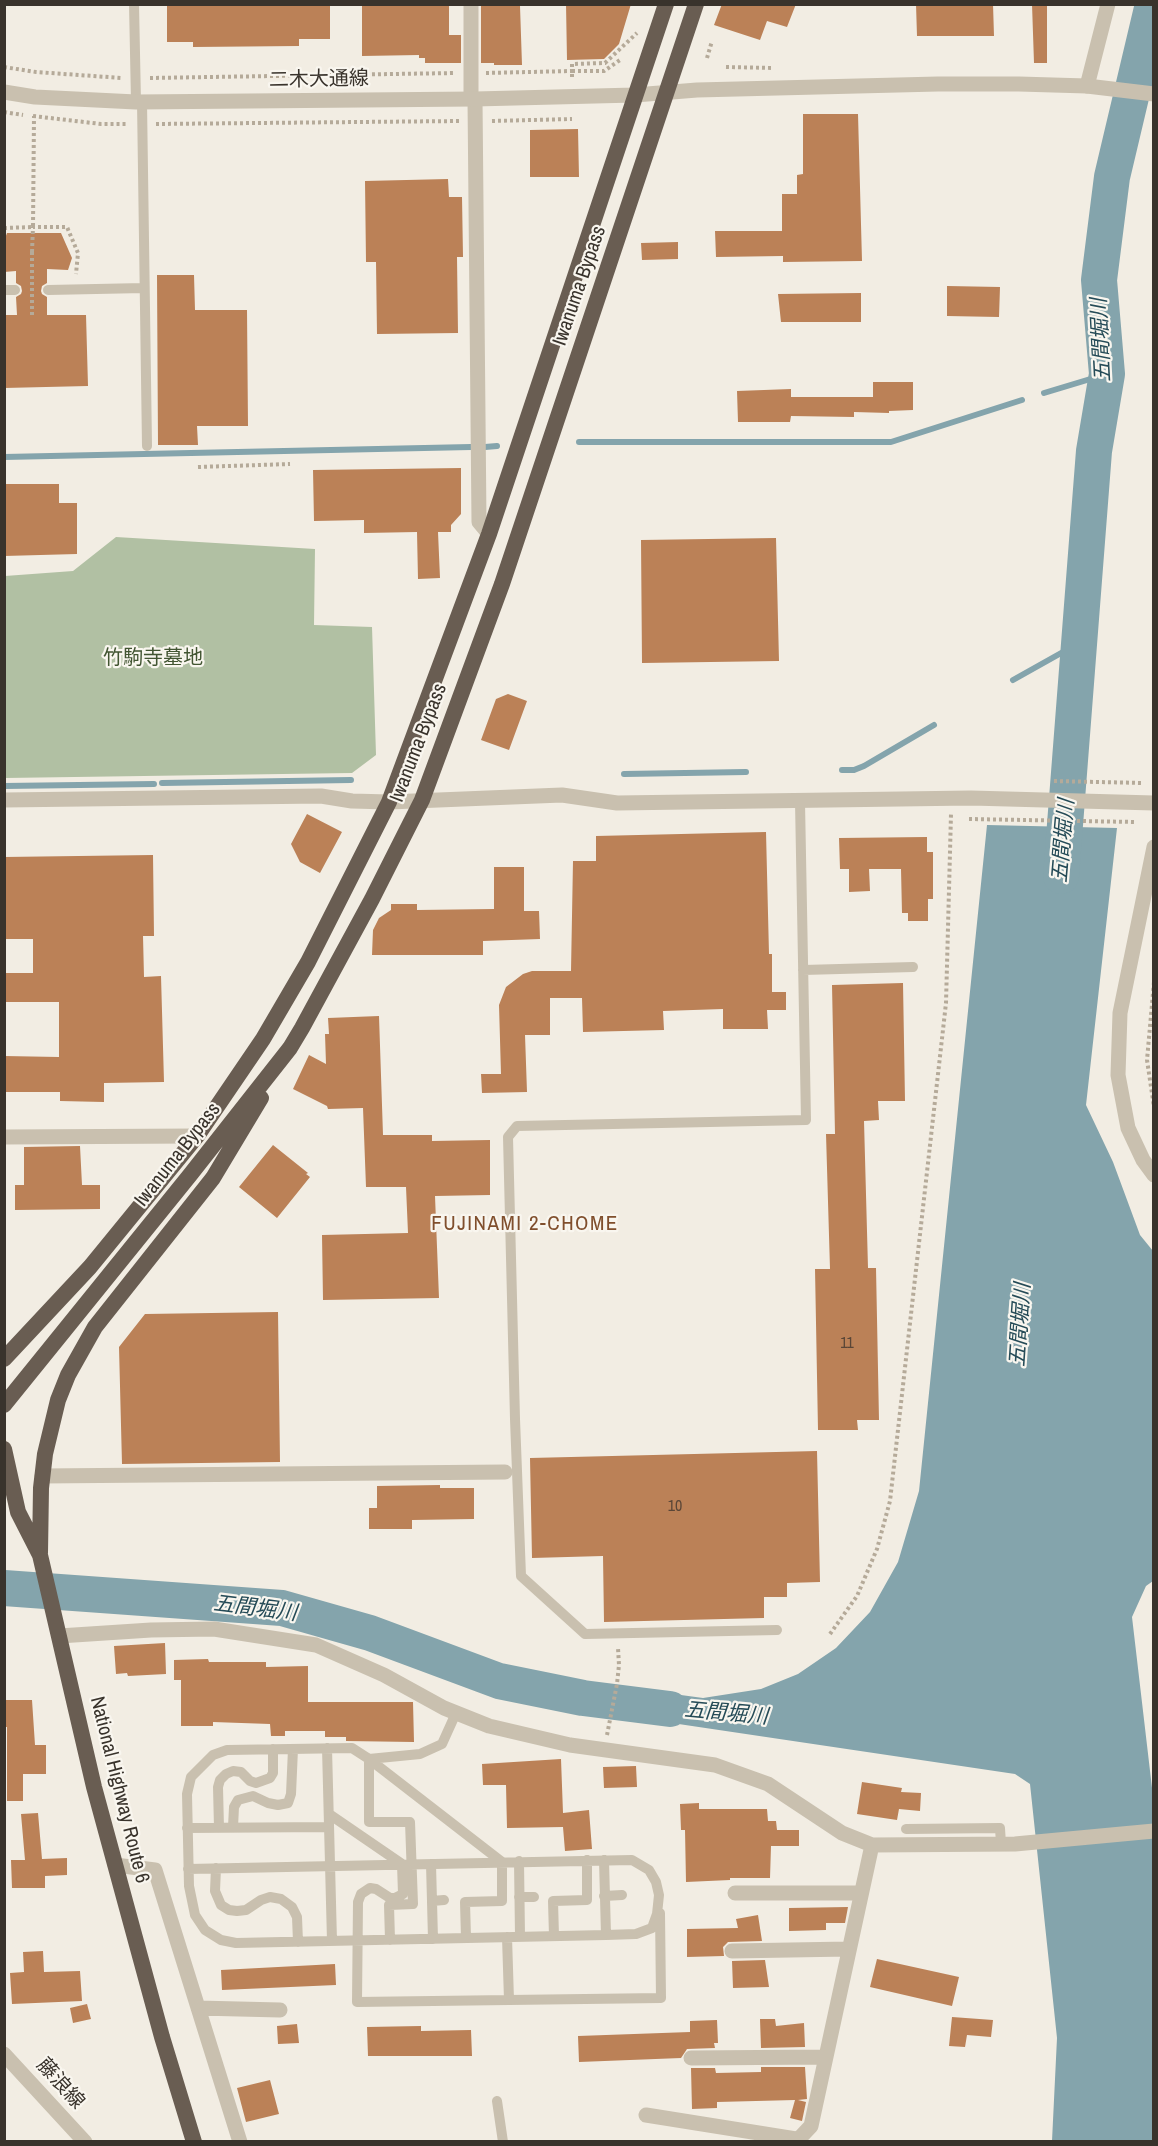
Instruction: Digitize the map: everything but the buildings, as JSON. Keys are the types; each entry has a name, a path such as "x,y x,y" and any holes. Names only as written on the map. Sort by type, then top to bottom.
{"highway":[{"name":"Iwanuma Bypass","path":"4,1359 90,1267 197,1136 263,1039 308,962 389,802 489,534 666,4"},
{"name":"Iwanuma Bypass","path":"4,1405 290,1048 372,899 422,800 502,584 696,4"},
{"path":"40,1555 42,1476 50,1429 58,1400 81,1351 95,1327 213,1178 290,1048"},
{"path":"4,1368 16,1346"},
{"name":"National Highway Route 6","path":"4,1449 18,1512 40,1555 94,1787 162,2037 194,2142"},
{"path":"4,1490 18,1512"}],"street":[{"path":"471,4 471,73 475,121 479,522 489,534"},
{"path":"1093,86 1108,4"},
{"name":"二木大通線","path":"4,92 35,97 139,102 473,99 938,84 1093,86 1154,94"},
{"path":"4,800 321,796 352,801 389,802 562,795 616,803 951,798 1146,802"},
{"path":"1154,847 1120,1012 1118,1075 1128,1128 1143,1160 1154,1175"},
{"path":"4,1137 197,1136"},
{"path":"42,1476 505,1472"},
{"path":"59,1636 151,1630 214,1629 316,1645 384,1676 456,1713 489,1726 570,1746 715,1765 768,1785 842,1833 872,1845 1008,1844 1154,1831"},
{"path":"646,2115 796,2140 811,2126 872,1845"},
{"path":"115,1865 155,1870 240,2142"},
{"path":"735,1893 861,1893"},
{"path":"732,1951 849,1949"},
{"path":"198,2008 280,2010"},
{"name":"藤浪線","path":"4,2054 85,2142"},
{"path":"691,2058 825,2057"}],"lane":[{"path":"134,4 135,79 142,124 147,446"},
{"path":"48,290 144,288"},
{"path":"777,1630 585,1634 521,1576 508,1137 517,1126 806,1120 800,802"},
{"path":"803,970 913,967"},
{"path":"369,1759 420,1754 442,1744 456,1713"},
{"path":"327,1748 332,1941"},
{"path":"502,1862 352,1748 227,1750 213,1755 191,1777 187,1794 189,1886 195,1915 205,1930 222,1940 236,1943 636,1934 652,1928 657,1914 659,1895"},
{"path":"219,1828 218,1787 220,1780 233,1771 241,1772 256,1782 270,1778 273,1773 273,1749"},
{"path":"233,1827 234,1807 238,1800 253,1796 278,1805 288,1803 291,1794 293,1749"},
{"path":"188,1869 406,1864 431,1864 587,1860 632,1860 649,1870 656,1882 659,1895 661,1998 357,2002 358,1902 362,1894 370,1888 390,1898 403,1894 406,1864 410,1822 369,1822 369,1759"},
{"path":"328,1814 406,1864 413,1904 389,1905 390,1940"},
{"path":"187,1828 329,1827"},
{"path":"906,1829 1000,1828 1008,1844"},
{"path":"554,1936 553,1901 587,1900 587,1860"},
{"path":"604,1860 606,1935"},
{"path":"466,1938 465,1902 502,1901 502,1862"},
{"path":"519,1862 520,1936"},
{"path":"431,1864 433,1939"},
{"path":"216,1868 215,1891 222,1905 229,1910 237,1911 246,1910 261,1900 281,1899 292,1907 297,1917 298,1942"},
{"path":"604,1896 622,1895"},
{"path":"519,1897 534,1896"},
{"path":"432,1901 444,1900"},
{"path":"507,1937 509,2000"},
{"path":"497,2101 503,2142"}],"path":[{"path":"572,77 572,64 605,63 638,32"},
{"path":"707,58 712,41"},
{"path":"4,68 135,79 604,71 620,60"},
{"path":"726,68 774,68"},
{"path":"32,315 34,109"},
{"path":"4,112 101,124 572,119"},
{"path":"4,228 67,227 78,253 76,274"},
{"path":"198,467 290,464"},
{"path":"830,1634 857,1596 877,1549 890,1501 946,1003 951,798"},
{"path":"969,819 1135,822"},
{"path":"1154,982 1147,1060 1154,1107"},
{"path":"610,1720 619,1665 617,1635"}],"green space":[{"name":"竹駒寺墓地","path":"116,537 315,549 314,625 372,627 376,755 352,773 5,778 5,576 73,571"}],"water":[{"path":"987,825 1117,828 1086,1105 1113,1162 1140,1235 1153,1251 1153,1581 1146,1586 1132,1617 1154,1805 1153,2141 1052,2141 1057,2038 1030,1784 1015,1774 618,1715 622,1687 703,1698 761,1689 798,1674 836,1648 870,1612 898,1562 919,1491"}],"waterway":[{"name":"五間堀川","path":"1061,876 1094,451 1107,374 1099,280 1112,177 1153,4"},
{"path":"1044,393 1107,374"},
{"path":"579,442 891,442 1022,400"},
{"path":"485,447 497,446"},
{"path":"4,457 471,447"},
{"path":"1013,680 1079,643"},
{"path":"842,770 854,770 864,766 934,725"},
{"path":"624,774 746,772"},
{"path":"162,783 351,780"},
{"path":"4,786 154,784"},
{"name":"五間堀川","path":"4,1588 282,1608 370,1633 499,1681 583,1698 670,1709"}],"district":[{"name":"FUJINAMI 2-CHOME","path":"525,1224"}]}
